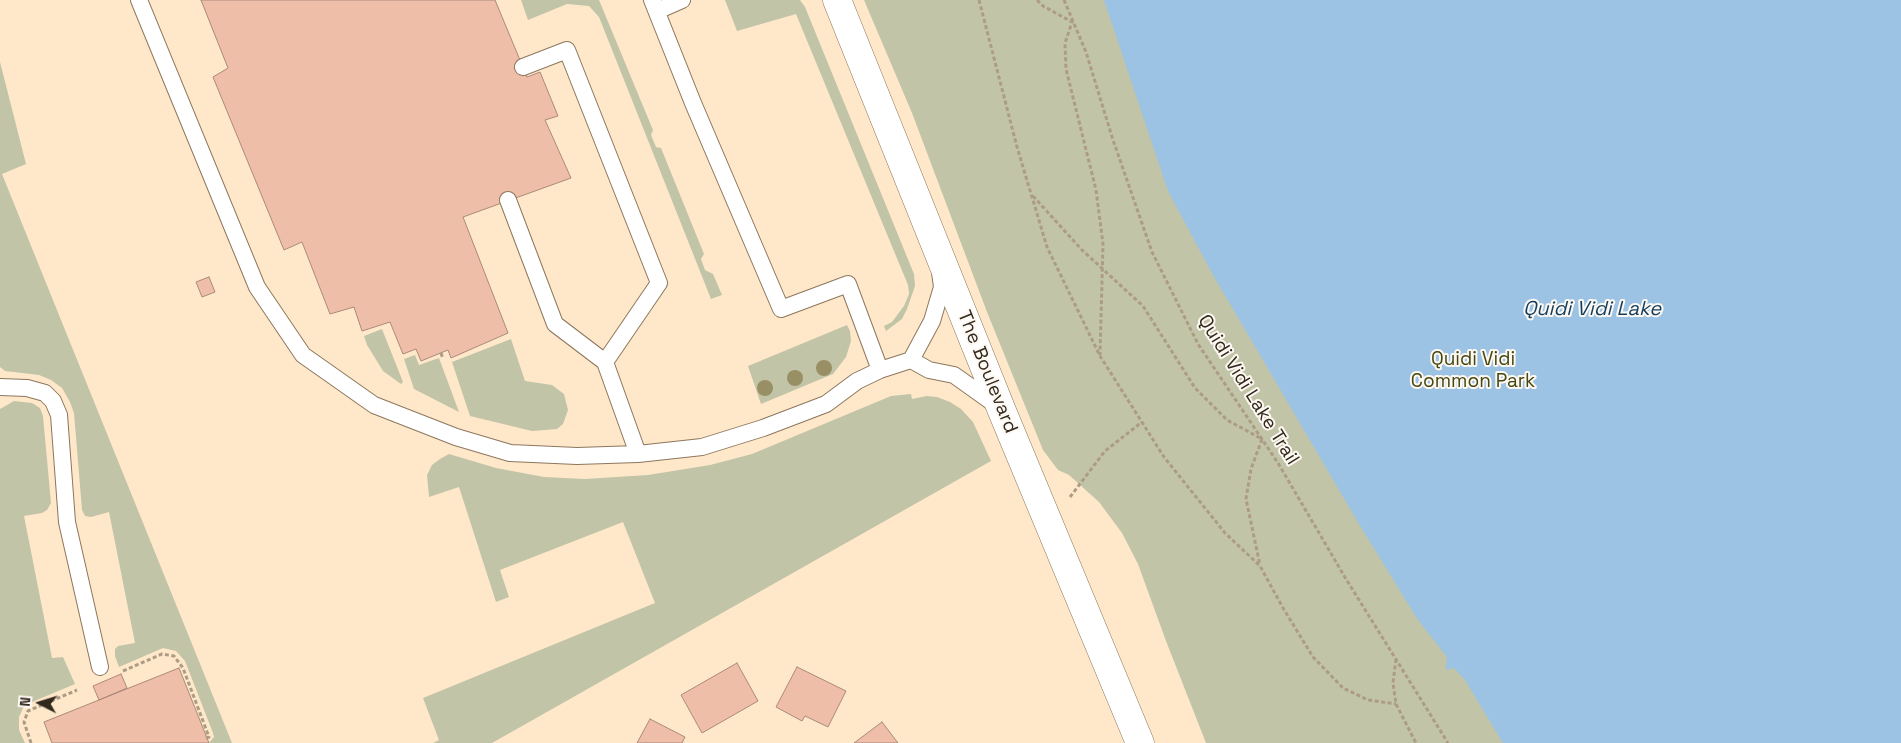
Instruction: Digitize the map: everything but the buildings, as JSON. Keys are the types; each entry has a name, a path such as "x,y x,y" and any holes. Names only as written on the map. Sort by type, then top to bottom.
{"street":[{"name":"The Boulevard","path":"837,0 937,245 1002,411 1140,743"}],"lane":[{"path":"139,0 257,287 303,355 374,405 456,437 510,453 577,456 638,454 702,447 763,428 826,404 857,381 880,370 911,360 932,321 942,287 937,245"},
{"path":"682,0 654,5 693,103 781,309 848,284 880,370"},
{"path":"523,66 567,50 659,283 605,362"},
{"path":"508,200 555,324 605,362 638,454"},
{"path":"911,360 929,370 954,375 982,393 1002,411"},
{"path":"0,387 27,388 45,393 53,401 59,415 67,522 100,666"}],"path":[{"path":"978,0 1047,247 1100,356 1164,457 1225,533 1260,566"},
{"path":"1037,0 1043,6 1072,22 1065,43 1066,69 1096,190 1103,244 1101,266 1103,316 1100,356"},
{"name":"Quidi Vidi Lake Trail","path":"1064,0 1086,52 1113,140 1152,252 1198,344 1262,439 1448,743"},
{"path":"1031,194 1082,250 1143,306 1195,388 1227,420 1262,439 1251,469 1246,499 1260,566 1312,657 1343,688 1368,700 1396,704"},
{"path":"441,353 443,358"},
{"path":"1079,484 1106,451 1142,422"},
{"path":"121,671 162,654 174,656 183,668 209,737 206,738"},
{"path":"1396,659 1393,683 1396,704 1416,743"},
{"path":"31,743 24,722 28,711 77,690"}],"green space":[{"path":"521,0 599,0 653,130 651,135 656,147 661,148 704,254 701,259 705,270 713,274 722,295 711,299 599,17 589,6 567,4 528,20"},
{"path":"725,0 800,0 805,7 914,274 915,286 907,309 902,319 886,331 884,326 892,322 904,306 909,294 908,285 796,14 737,31"},
{"name":"Quidi Vidi Lake","path":"864,0 1901,0 1901,743 1206,743 1138,564 1122,533 1099,502 1069,475 1058,470 1043,450 987,312 912,113"},
{"path":"0,62 26,164 2,174 232,743 209,743 214,737 213,733 185,661 176,651 163,648 119,667 115,656 115,649 118,646 135,643 109,512 91,517 85,516 82,510 74,413 70,402 62,388 51,380 39,375 5,371 0,367"},
{"path":"847,325 851,341 846,357 833,374 761,404 748,366"},
{"path":"382,329 403,382 401,384 383,371 367,345 364,336"},
{"path":"511,339 525,381 552,385 564,394 568,410 563,424 557,429 532,431 470,416 452,362"},
{"path":"415,355 419,365 439,358 459,412 414,389 404,359"},
{"path":"911,394 912,399 927,396 937,397 961,409 973,422 991,461 492,743 433,743 439,740 423,698 655,603 623,522 500,570 509,597 496,602 459,487 429,497 427,475 432,465 440,459 449,454 496,468 544,477 585,479 648,475 710,465 752,454 891,396"},
{"path":"14,401 32,403 40,408 43,416 51,503 47,510 42,513 24,516 52,658 63,657 75,684 32,702 23,708 19,717 19,730 25,743 0,743 0,409"}],"water":[{"name":"Quidi Vidi Lake","path":"1104,0 1901,0 1901,743 1503,743 1465,680 1454,668 1446,670 1447,657 1418,620 1359,524 1213,275 1168,191"}],"park label":[{"name":"Quidi Vidi Common Park","path":"1473,371"}]}
